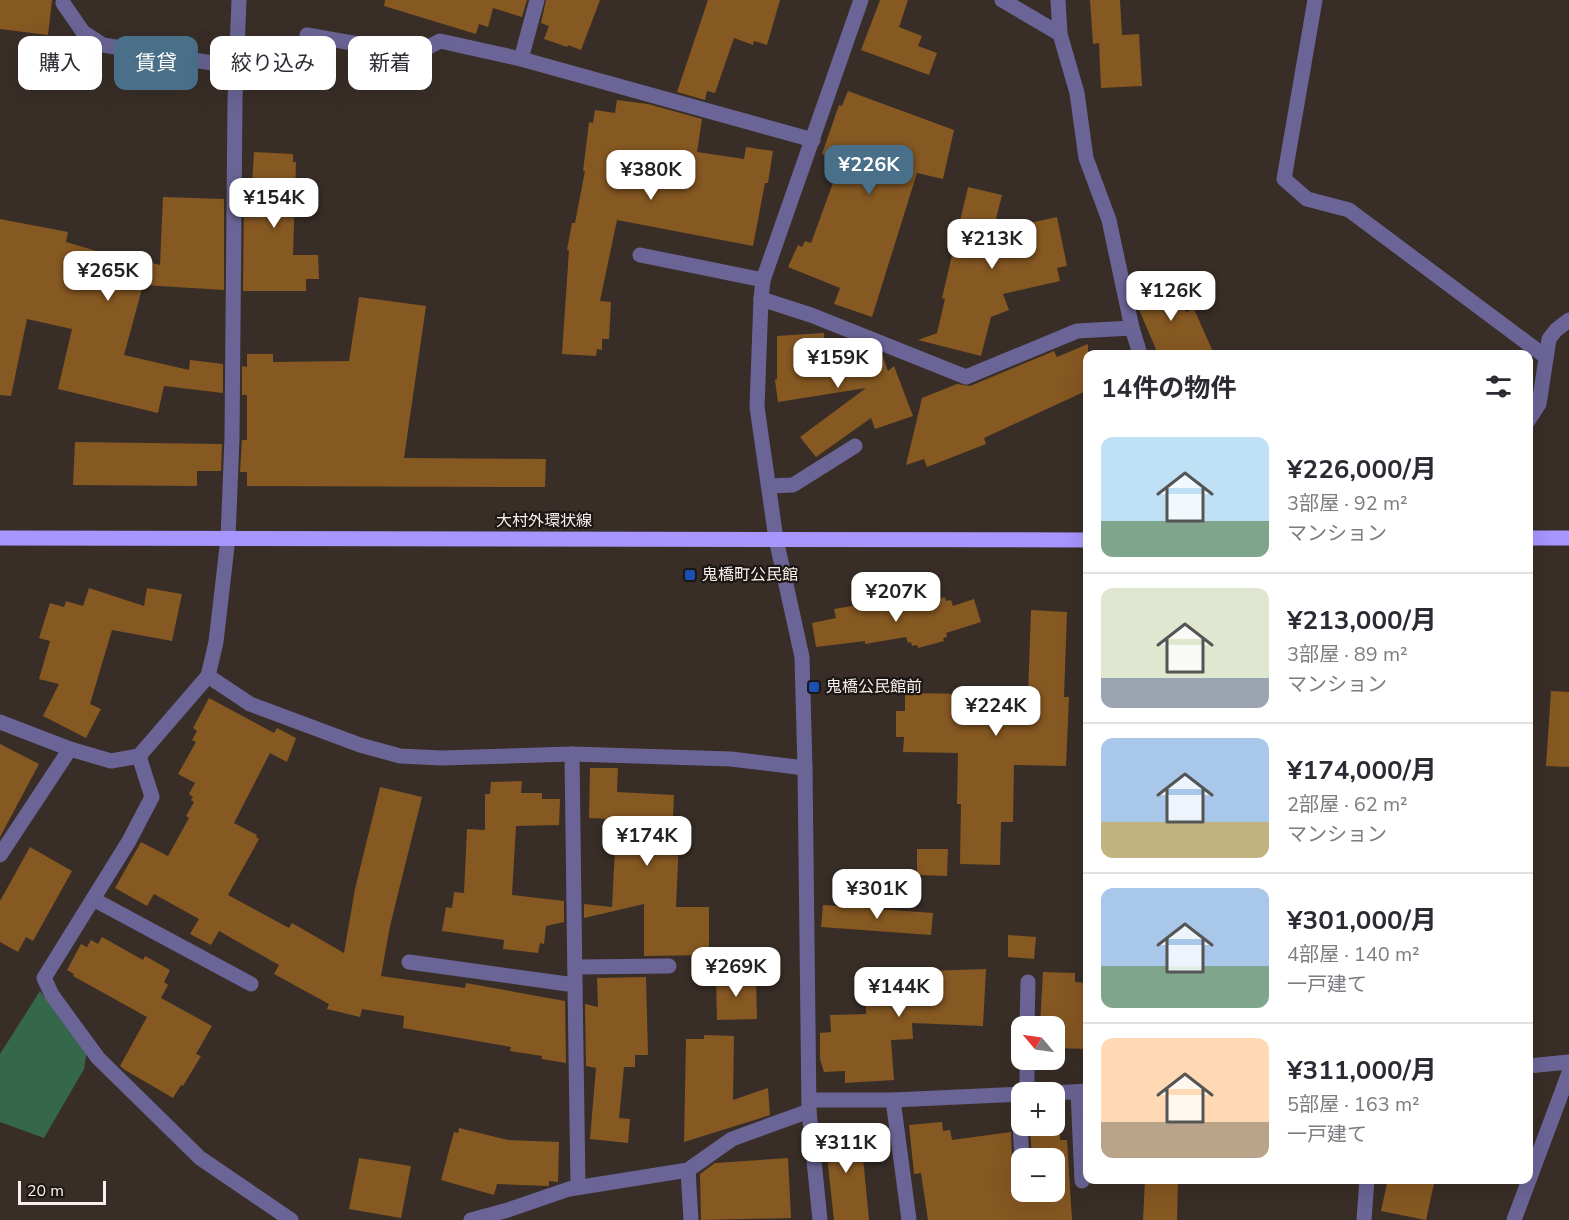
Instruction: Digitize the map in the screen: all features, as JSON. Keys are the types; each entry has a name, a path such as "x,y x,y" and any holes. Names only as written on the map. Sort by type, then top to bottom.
{"main road":[{"name":"大村外環状線","path":"0,538 1083,540"},
{"path":"1533,538 1569,538"}],"street":[{"path":"237,36 239,0"},
{"path":"521,59 537,0"},
{"path":"820,1220 809,1106 806,768 802,657 776,539 757,407 760,299 763,280 861,0"},
{"path":"1002,0 1060,34"},
{"path":"1058,0 1060,34 1077,93 1086,158 1109,220 1139,350"},
{"path":"1315,0 1284,179 1307,199 1349,210 1546,357"},
{"path":"63,3 82,32 104,45 210,63"},
{"path":"307,34 415,54 440,41 521,59 813,140"},
{"path":"0,722 70,749 111,761 139,756 208,676 216,642 228,538 232,438 236,90"},
{"path":"640,255 763,280"},
{"path":"760,299 811,315 966,377 1077,331 1132,328"},
{"path":"1533,413 1539,404 1549,339 1569,320"},
{"path":"769,486 793,485 855,446"},
{"path":"208,676 250,704 360,745 400,756 441,758 572,754 731,759 806,768"},
{"path":"0,855 70,749"},
{"path":"572,754 578,1188"},
{"path":"139,756 152,797 129,841 44,978 51,995 98,1059 200,1158 291,1220"},
{"path":"93,899 251,984"},
{"path":"409,962 575,985"},
{"path":"575,967 669,966"},
{"path":"1027,1016 1028,982"},
{"path":"1533,1066 1569,1062"},
{"path":"1533,1169 1569,1073"},
{"path":"1065,1092 1083,1091 1083,1180"},
{"path":"471,1220 569,1189 688,1170 732,1139 809,1106 1011,1095"},
{"path":"893,1100 909,1220"},
{"path":"688,1170 691,1220"},
{"path":"1364,1220 1367,1184"},
{"path":"1514,1220 1527,1184"}],"green space":[{"path":"40,991 87,1049 84,1069 44,1138 0,1122 0,1054"}],"building":[{"path":"0,0 52,0 48,35 0,29"},
{"path":"385,0 527,0 522,17 493,8 488,27 479,24 476,34 384,6"},
{"path":"546,0 600,0 581,50 544,39 549,26 541,23"},
{"path":"708,0 780,0 767,45 754,41 753,45 734,38 715,93 707,91 705,100 677,92"},
{"path":"880,0 908,0 899,27 922,36 918,46 937,53 929,75 861,50"},
{"path":"1090,0 1120,0 1122,35 1139,34 1142,86 1101,88 1099,43 1093,44"},
{"path":"848,91 954,130 943,179 917,173 872,317 834,304 840,288 788,267 798,245 802,247 805,241 811,243 841,161 822,154 839,105 842,106"},
{"path":"617,100 648,104 702,119 697,152 744,159 746,147 773,151 768,183 765,183 753,246 617,220 600,301 611,302 609,339 602,339 602,350 597,349 596,356 562,354 569,250 567,250 572,223 575,223 585,171 583,171 589,122 593,123 595,110 615,113"},
{"path":"254,152 293,154 293,162 296,162 293,255 318,255 319,279 306,279 306,291 243,291 244,200 251,200"},
{"path":"968,187 1002,195 993,231 1057,217 1067,266 1057,268 1060,281 1003,294 1009,310 991,317 981,356 918,340 937,333 945,299 942,298"},
{"path":"163,197 224,199 224,290 143,285 124,355 189,370 190,360 223,364 223,393 164,386 158,413 58,389 72,329 27,319 11,396 0,395 0,219 68,232 66,242 117,257 117,254 160,265"},
{"path":"1151,281 1165,291 1172,288 1179,296 1186,312 1194,309 1212,350 1156,350 1137,305 1142,303 1135,288"},
{"path":"359,297 426,306 404,458 546,459 545,487 247,486 247,472 240,472 242,440 247,440 247,395 242,395 242,366 247,367 247,354 273,354 273,362 349,361"},
{"path":"824,333 825,375 882,354 888,371 894,366 913,416 875,429 871,418 816,457 800,437 866,388 778,402 775,380 777,379 777,336"},
{"path":"1088,344 1088,350 1083,350 1083,392 984,438 986,444 927,467 924,459 906,465 922,398 957,384 970,386 1054,351 1057,357"},
{"path":"75,442 222,444 221,471 197,471 197,486 73,485"},
{"path":"89,588 144,606 147,588 182,594 172,641 112,630 90,704 101,709 86,738 43,716 59,684 39,679 50,641 39,638 50,603 64,607 66,601 83,606"},
{"path":"945,597 946,601 951,600 953,606 974,599 981,622 946,633 947,637 943,638 944,641 918,648 917,645 912,646 911,642 908,643 906,637 865,644 865,641 816,647 812,623 836,618 834,609 882,601 882,605 891,603 892,611"},
{"path":"1031,610 1067,612 1064,697 1069,697 1066,766 1014,765 1013,822 1001,822 1000,865 960,864 961,804 957,804 958,753 903,752 904,737 896,737 896,711 905,711 905,693 1028,695"},
{"path":"1551,691 1569,692 1569,767 1546,766"},
{"path":"209,698 274,733 277,728 296,738 287,762 270,753 234,823 257,835 259,839 228,895 289,928 292,923 344,953 355,889 380,787 422,797 390,926 381,976 465,988 466,983 565,1001 566,1063 542,1059 542,1056 510,1051 511,1047 403,1028 404,1016 362,1009 360,1017 327,1009 329,1004 274,974 279,965 219,931 211,945 190,934 199,919 154,894 147,906 115,888 141,842 168,856 189,818 186,816 194,802 191,800 193,797 189,794 195,783 178,774 196,742 192,740 197,731 193,728"},
{"path":"0,744 39,764 0,837"},
{"path":"590,768 618,768 617,792 674,795 673,818 677,818 676,839 679,839 676,907 709,907 709,955 644,956 644,904 584,918 584,904 612,907 616,827 609,826 609,819 589,818"},
{"path":"522,781 521,793 542,793 542,799 560,799 559,825 516,826 512,895 564,901 564,922 546,926 544,944 540,943 538,953 503,949 504,940 442,931 446,907 452,908 454,892 464,893 467,829 485,830 485,794 490,794 491,782"},
{"path":"30,847 72,871 33,941 26,937 18,952 0,942 0,901"},
{"path":"917,849 948,849 947,876 917,875"},
{"path":"823,905 933,913 931,935 821,927"},
{"path":"1008,935 1036,937 1034,959 1008,957"},
{"path":"102,937 143,960 145,956 170,970 164,982 168,985 161,998 212,1026 196,1054 201,1056 173,1098 120,1066 147,1017 73,976 74,974 67,970 81,944 87,947 91,940 98,944"},
{"path":"986,969 983,1026 912,1023 913,1039 891,1040 894,1080 845,1083 845,1071 824,1072 820,1059 820,1033 831,1032 830,1015 866,1014 865,985 869,985 868,973"},
{"path":"1043,972 1075,973 1075,982 1083,983 1083,1049 1065,1048 1065,1016 1041,1016"},
{"path":"646,977 648,1055 635,1055 635,1067 624,1067 619,1118 630,1119 628,1143 590,1139 596,1068 586,1066 585,1004 598,1007 597,978"},
{"path":"756,977 757,1019 717,1020 716,978"},
{"path":"704,1035 734,1036 733,1100 768,1088 770,1115 684,1142 686,1039 704,1039"},
{"path":"942,1122 943,1131 950,1130 952,1140 1011,1132 1011,1202 1065,1202 1065,1148 1031,1148 1030,1136 1060,1136 1060,1140 1067,1140 1072,1220 928,1220 921,1173 914,1174 909,1125"},
{"path":"855,1125 858,1148 862,1147 869,1220 834,1220 824,1130"},
{"path":"459,1128 508,1140 559,1142 558,1182 549,1181 549,1186 497,1184 494,1195 441,1180 454,1132 458,1133"},
{"path":"359,1158 411,1166 401,1218 349,1209"},
{"path":"788,1158 791,1218 701,1220 700,1174 715,1163"},
{"path":"1145,1184 1178,1184 1177,1220 1143,1220"},
{"path":"1387,1184 1434,1184 1426,1220 1381,1211"}],"place":[{"name":"鬼橋町公民館","path":"690,575"},
{"name":"鬼橋公民館前","path":"814,687"}]}
